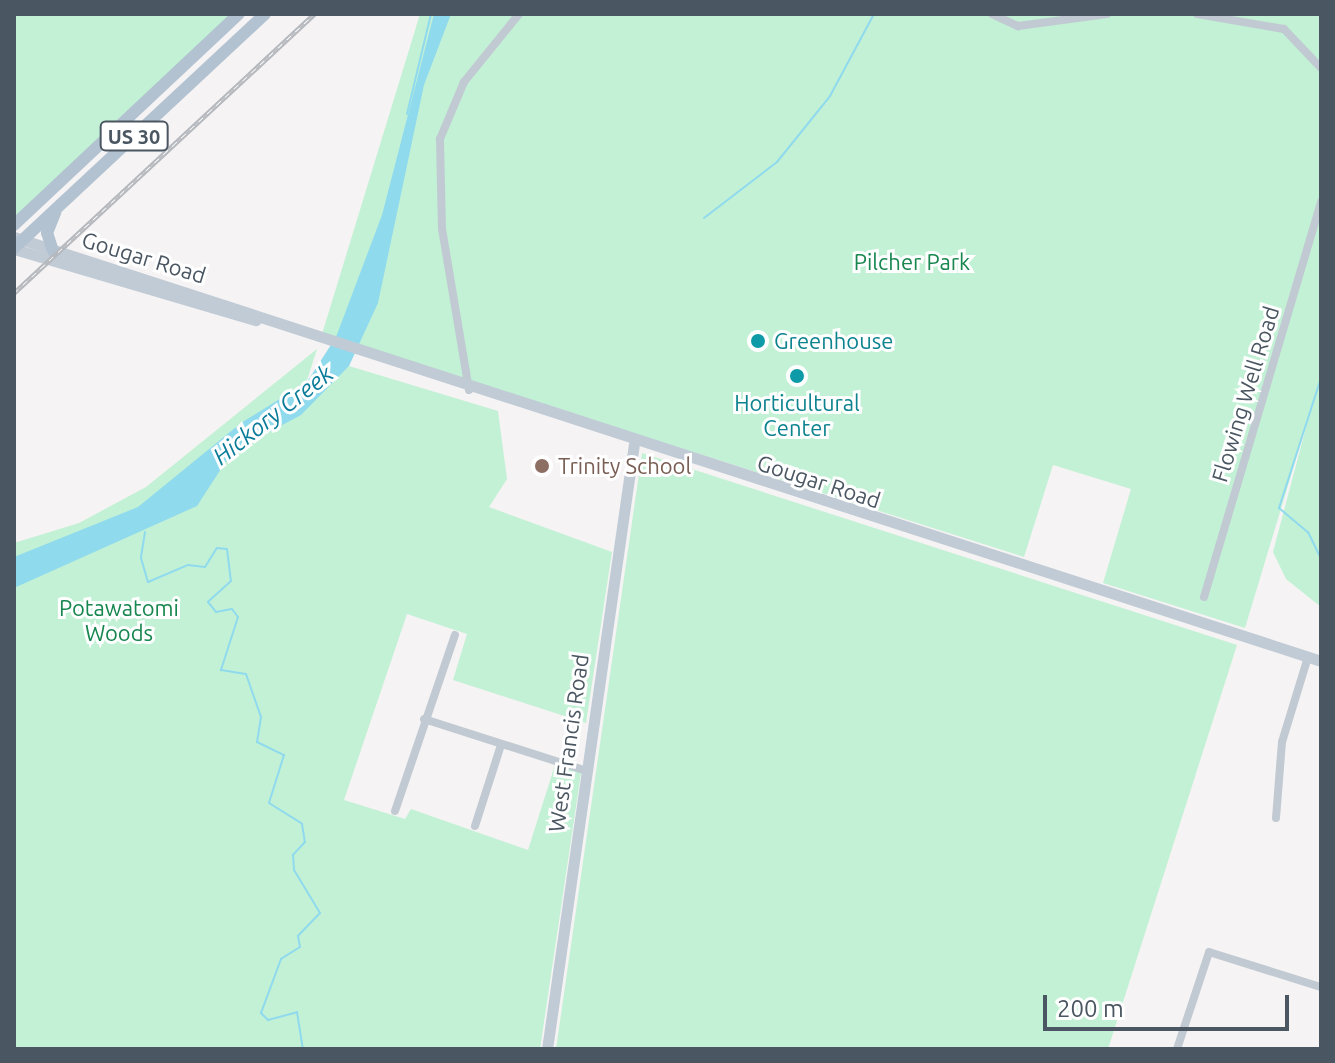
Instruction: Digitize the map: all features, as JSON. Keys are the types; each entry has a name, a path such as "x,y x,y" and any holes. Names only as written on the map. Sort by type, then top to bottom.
{"main road":[{"name":"US 30","path":"16,244 265,14"},
{"name":"US 30","path":"14,225 235,15"},
{"path":"53,251 47,233 58,207"}],"street":[{"path":"469,390 442,229 440,139 464,82 519,14"},
{"path":"992,14 1018,26 1107,14"},
{"path":"1197,14 1217,15 1284,29 1321,68"},
{"path":"235,15 245,33"},
{"name":"Flowing Well Road","path":"1204,597 1321,202"},
{"name":"Gougar Road","path":"16,244 261,320"},
{"name":"Gougar Road","path":"16,244 53,251 634,444 1321,661"},
{"name":"West Francis Road","path":"547,1049 584,770 634,444"},
{"path":"395,811 455,635"},
{"path":"1276,818 1282,742 1308,657"},
{"path":"424,719 584,770"},
{"path":"475,826 501,745"},
{"path":"1177,1049 1209,952 1321,987"}],"green space":[{"path":"14,14 228,14 229,17 14,220"},
{"name":"Pilcher Park","path":"420,14 1321,14 1321,607 1286,579 1273,552 1309,416 1245,628 1103,583 1131,489 1053,465 1024,557 322,334"},
{"name":"Potawatomi Woods","path":"317,349 295,418 349,366 498,411 507,479 489,507 612,552 586,723 453,680 467,634 407,614 344,800 405,819 411,809 528,850 555,765 581,773 540,1049 14,1049 14,543 79,523 146,487"},
{"path":"642,453 1237,645 1108,1049 556,1049"}],"water":[{"path":"434,14 451,14 424,85 378,303 349,366 301,415 232,452 197,506 14,588 14,557 138,507 241,423 307,382 336,337 382,215"}],"waterway":[{"name":"Hickory Creek","path":"407,114 431,14"},
{"path":"704,218 777,162 830,96 874,14"},
{"path":"1321,378 1279,508 1308,532 1321,559"},
{"path":"145,532 141,558 148,582 188,565 205,567 217,548 227,549 231,581 208,602 216,612 232,609 238,617 221,670 246,674 261,717 257,742 284,755 269,803 302,824 305,842 293,855 294,870 320,913 298,936 300,947 281,959 261,1013 268,1020 297,1012 303,1049"}],"railway":[{"path":"14,293 314,14"}],"place":[{"name":"Greenhouse","path":"758,341"},
{"name":"Horticultural Center","path":"797,376"},
{"name":"Trinity School","path":"542,466"}]}
